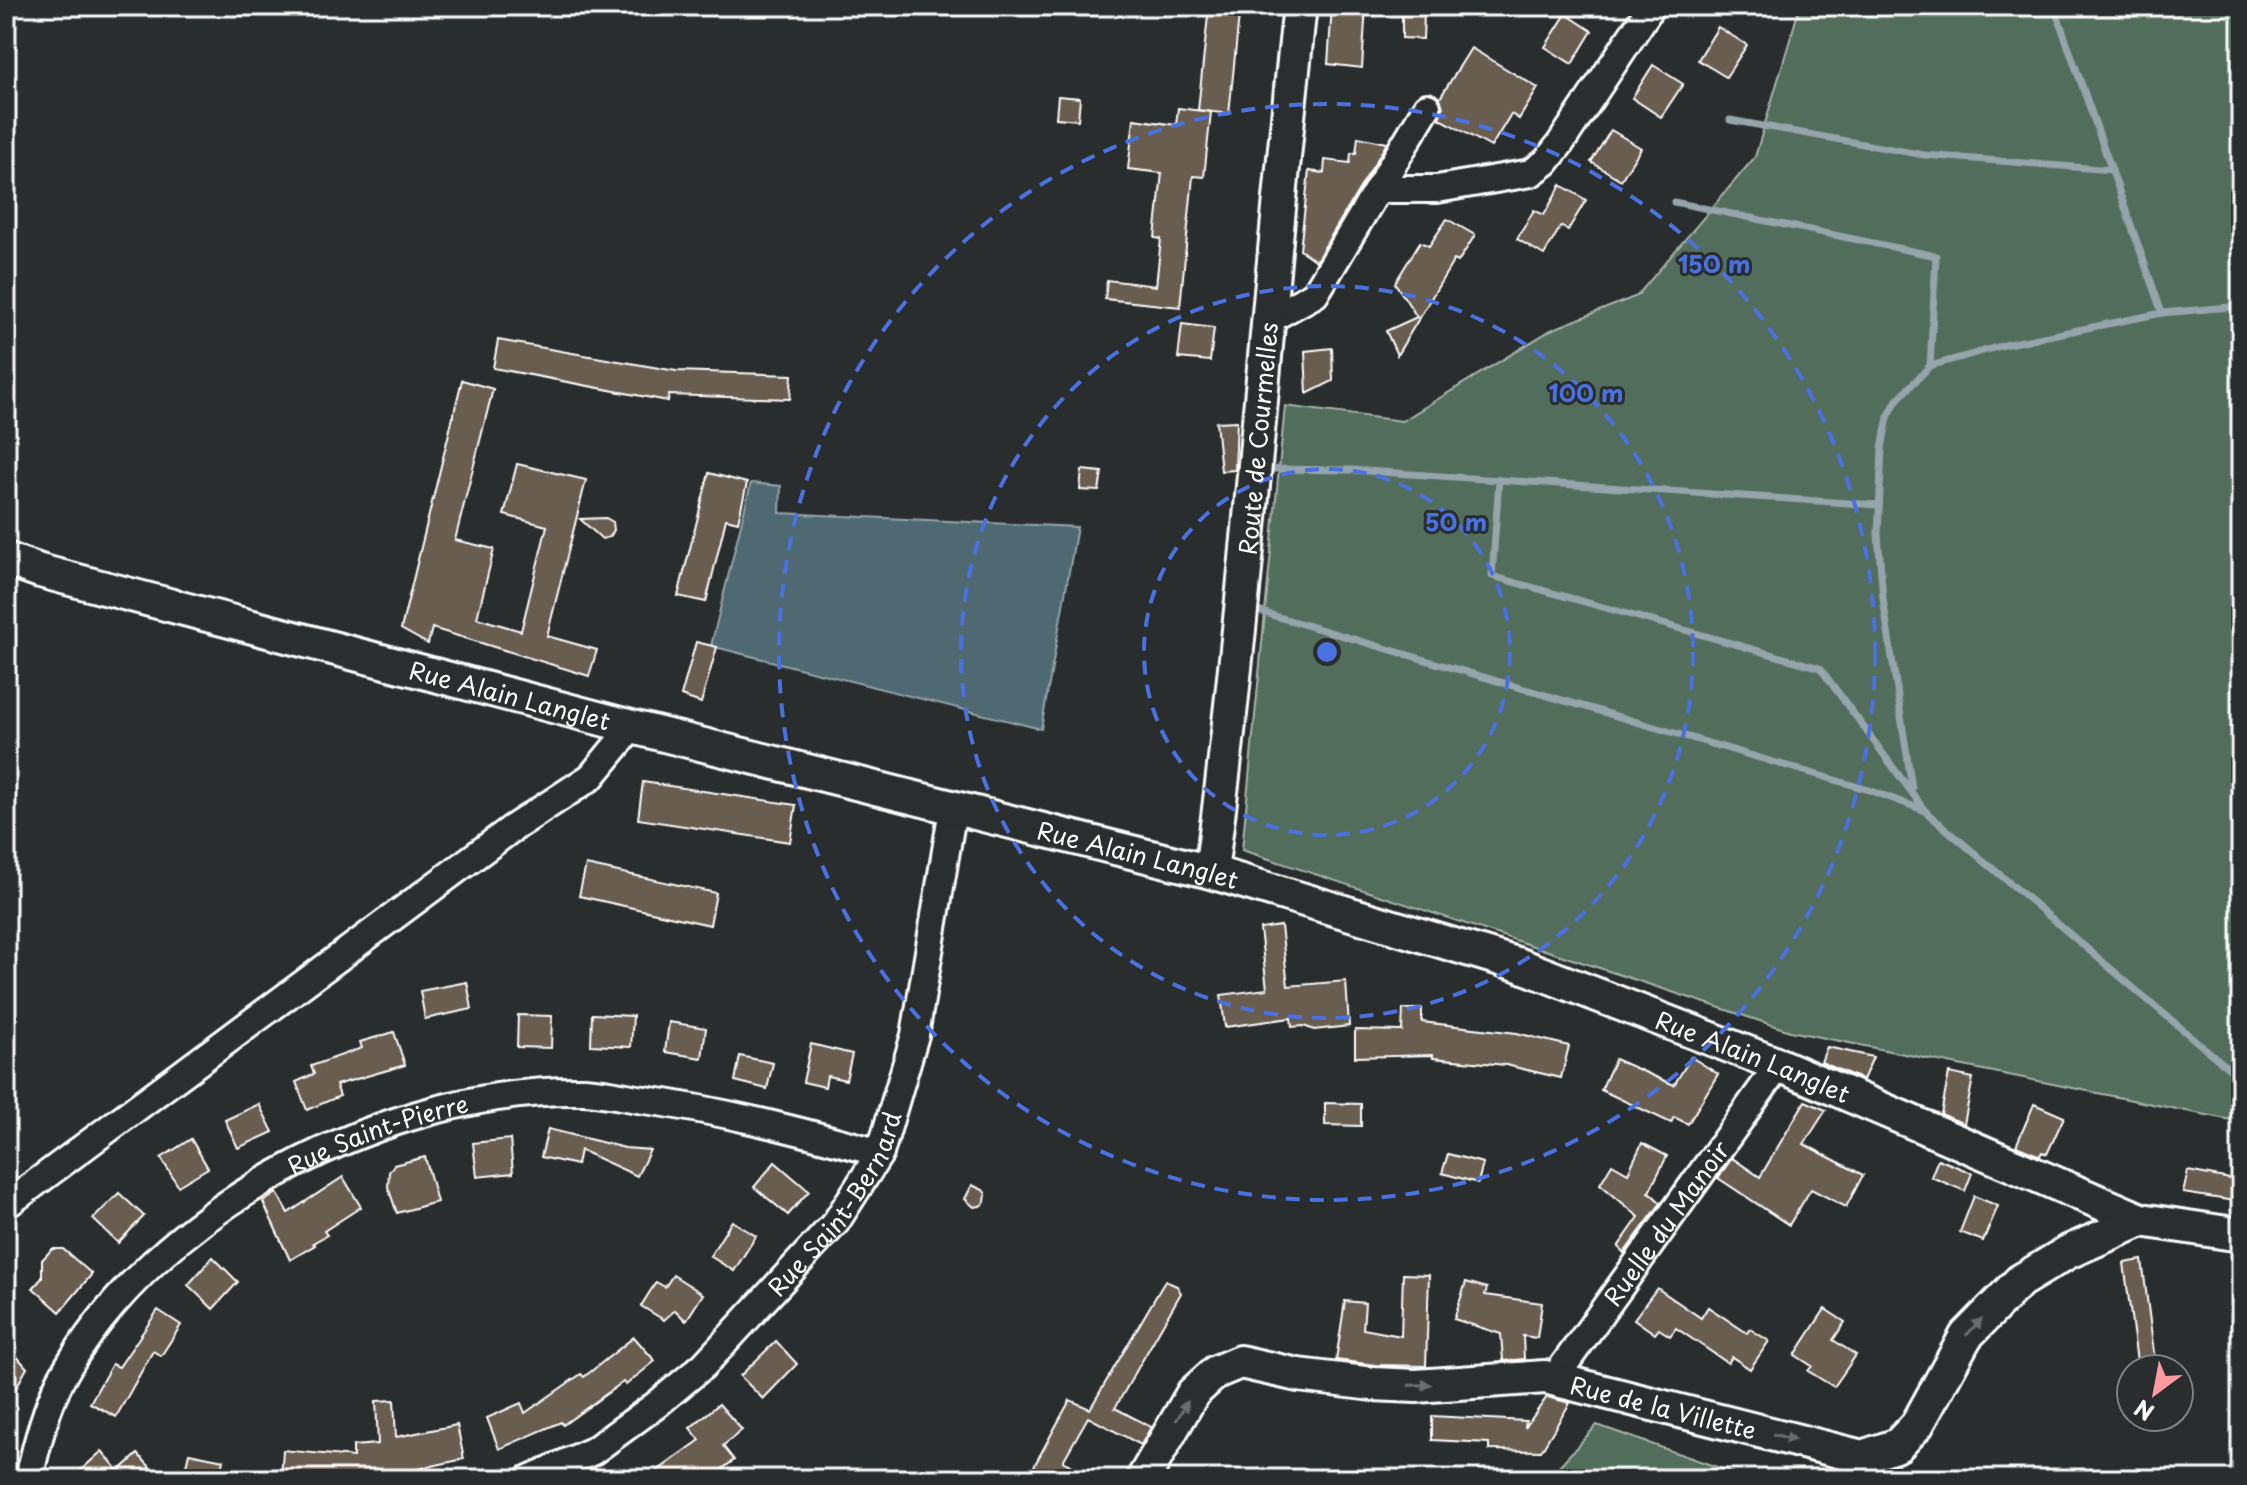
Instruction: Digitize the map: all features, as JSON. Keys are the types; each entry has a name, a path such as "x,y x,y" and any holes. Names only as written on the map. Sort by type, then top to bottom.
{"street":[{"name":"Route de Courmelles","path":"1211,872 1243,600 1300,6"},
{"path":"1378,189 1437,189 1531,173 1546,162 1560,144 1649,10"},
{"path":"1268,320 1315,294 1427,107"},
{"name":"Rue Alain Langlet","path":"6,559 40,571 632,727 1211,872 1517,964 1779,1065 2141,1220 2241,1235"},
{"path":"6,1205 510,830 591,777 632,727"},
{"name":"Rue Saint-Bernard","path":"529,1479 593,1451 704,1365 836,1222 880,1153 915,1035 953,809"},
{"name":"Ruelle du Manoir","path":"1554,1379 1779,1065"},
{"name":"Rue Saint-Pierre","path":"29,1479 36,1446 59,1383 90,1334 130,1287 171,1247 223,1205 341,1142 417,1115 500,1097 585,1091 700,1109 785,1127 880,1153"},
{"name":"Rue de la Villette","path":"1143,1479 1193,1393 1216,1372 1240,1362 1298,1375 1373,1384 1416,1386 1545,1377 1862,1457 1898,1445 1917,1425 1966,1336 2020,1281 2068,1252 2141,1220"}],"green space":[{"path":"1800,6 2241,6 2241,1122 1790,1031 1242,850 1285,406 1402,421 1551,330 1637,296 1755,157"},
{"path":"1597,1425 1751,1479 1547,1479"}],"water":[{"path":"751,483 781,486 780,513 1077,527 1041,729 711,646"}],"building":[{"path":"1209,6 1240,6 1229,114 1198,110"},
{"path":"1332,6 1366,6 1362,68 1328,64"},
{"path":"1402,14 1424,14 1423,39 1402,38"},
{"path":"1566,14 1592,31 1572,64 1545,47"},
{"path":"1718,27 1747,45 1726,77 1698,60"},
{"path":"1471,48 1538,88 1519,119 1511,114 1491,147 1439,118 1443,108 1440,98"},
{"path":"1653,65 1683,84 1661,117 1632,98"},
{"path":"1058,96 1080,98 1078,120 1056,118"},
{"path":"1178,108 1211,112 1204,177 1193,176 1180,307 1105,299 1107,280 1156,286 1161,239 1155,238 1162,173 1128,169 1134,119 1176,125"},
{"path":"1611,130 1641,148 1621,180 1591,162"},
{"path":"1358,137 1387,143 1316,261 1300,250 1309,171 1324,173 1325,160 1350,163 1351,153 1356,153"},
{"path":"1561,185 1586,200 1568,230 1561,226 1544,255 1517,239 1534,210 1544,215"},
{"path":"1447,219 1475,235 1458,262 1454,260 1397,355 1386,331 1417,317 1395,283 1420,242 1429,246"},
{"path":"1182,324 1214,328 1210,361 1178,358"},
{"path":"498,340 676,371 792,375 790,399 669,395 668,401 493,368"},
{"path":"1332,348 1333,381 1307,394 1305,351"},
{"path":"462,380 493,389 455,540 494,549 477,618 521,631 547,526 504,515 517,464 586,480 547,636 597,650 589,676 432,628 428,644 401,629"},
{"path":"1237,421 1235,470 1221,471 1216,422"},
{"path":"1082,470 1102,472 1099,491 1080,490"},
{"path":"709,473 747,483 738,522 726,519 706,602 678,596"},
{"path":"606,518 613,522 614,530 610,537 602,539 580,519"},
{"path":"696,642 717,647 701,703 681,696"},
{"path":"643,782 796,805 790,842 638,819"},
{"path":"586,865 716,893 710,925 579,896"},
{"path":"1281,926 1288,986 1346,981 1349,1026 1314,1030 1304,1026 1292,1027 1291,1018 1225,1027 1221,995 1267,989 1260,929"},
{"path":"467,982 472,1009 425,1019 420,991"},
{"path":"1403,1009 1422,1009 1422,1022 1517,1033 1569,1046 1561,1078 1506,1065 1433,1058 1433,1055 1355,1057 1355,1030 1402,1031"},
{"path":"592,1014 633,1016 631,1047 591,1045"},
{"path":"518,1015 552,1016 551,1048 517,1047"},
{"path":"669,1022 706,1028 702,1058 665,1052"},
{"path":"394,1032 405,1065 336,1085 340,1096 307,1110 296,1082 314,1074 311,1066 362,1048 360,1042"},
{"path":"811,1044 852,1054 846,1080 827,1076 825,1087 803,1082"},
{"path":"1827,1047 1873,1057 1863,1080 1821,1062"},
{"path":"740,1056 773,1063 767,1089 735,1081"},
{"path":"1691,1057 1718,1074 1688,1124 1674,1117 1671,1123 1601,1090 1615,1059 1674,1085"},
{"path":"1949,1073 1973,1078 1964,1124 1941,1114"},
{"path":"1805,1101 1826,1110 1804,1144 1863,1175 1846,1207 1811,1189 1789,1225 1718,1178 1732,1158 1760,1177"},
{"path":"1325,1103 1361,1104 1361,1126 1325,1125"},
{"path":"259,1104 273,1132 238,1148 225,1120"},
{"path":"2034,1104 2064,1117 2047,1154 2042,1152 2040,1156 2016,1146"},
{"path":"548,1129 625,1148 650,1150 637,1176 580,1150 577,1165 541,1157"},
{"path":"191,1139 208,1168 178,1186 161,1158"},
{"path":"510,1139 513,1173 477,1177 473,1143"},
{"path":"1642,1143 1667,1156 1649,1192 1661,1203 1624,1253 1618,1247 1639,1217 1600,1184 1612,1164 1628,1173"},
{"path":"1448,1154 1483,1163 1478,1183 1442,1173"},
{"path":"425,1157 437,1202 397,1213 388,1187 389,1172 394,1165"},
{"path":"1938,1159 1972,1173 1965,1191 1931,1177"},
{"path":"775,1162 809,1191 788,1215 754,1187"},
{"path":"2188,1171 2241,1181 2241,1202 2183,1193"},
{"path":"343,1177 361,1207 324,1231 327,1235 313,1243 315,1245 290,1260 263,1202 277,1193 288,1213"},
{"path":"972,1185 986,1194 985,1202 980,1206 974,1207 965,1199"},
{"path":"119,1193 144,1216 118,1243 93,1219"},
{"path":"1974,1196 1998,1206 1983,1241 1960,1232"},
{"path":"732,1221 756,1236 734,1271 710,1256"},
{"path":"52,1249 63,1249 92,1274 60,1312 33,1288 42,1278 42,1260"},
{"path":"213,1257 238,1282 213,1309 188,1285"},
{"path":"2142,1260 2154,1353 2136,1353 2124,1263"},
{"path":"1403,1274 1429,1275 1426,1366 1336,1360 1345,1301 1365,1303 1363,1329 1401,1336"},
{"path":"673,1275 703,1294 686,1321 675,1310 664,1320 641,1306 656,1282 665,1287"},
{"path":"1165,1281 1177,1286 1181,1293 1115,1408 1151,1427 1141,1445 1088,1417 1063,1461 1095,1479 1027,1479 1070,1400 1090,1409"},
{"path":"1466,1282 1487,1288 1485,1295 1542,1303 1537,1338 1523,1336 1524,1359 1503,1361 1501,1334 1454,1319"},
{"path":"1657,1288 1701,1318 1708,1307 1747,1333 1750,1329 1769,1341 1750,1369 1732,1357 1728,1363 1676,1328 1670,1336 1659,1329 1655,1334 1634,1319"},
{"path":"1825,1309 1845,1322 1833,1340 1856,1355 1834,1387 1808,1371 1812,1366 1795,1355"},
{"path":"158,1310 181,1325 161,1356 153,1351 116,1417 90,1403 112,1364 119,1367"},
{"path":"634,1337 655,1361 626,1385 623,1382 563,1425 561,1422 499,1449 487,1418 521,1403 525,1413 581,1374 584,1377"},
{"path":"776,1341 797,1364 763,1399 740,1376"},
{"path":"6,1344 27,1368 6,1406"},
{"path":"1547,1397 1570,1403 1541,1451 1489,1450 1489,1443 1432,1440 1432,1416 1526,1421 1525,1428"},
{"path":"394,1400 396,1437 457,1425 464,1459 404,1472 329,1479 281,1479 283,1450 353,1457 353,1446 378,1444 376,1401"},
{"path":"719,1404 742,1430 723,1446 734,1460 709,1479 646,1479 700,1440 690,1428"},
{"path":"102,1451 119,1471 138,1454 150,1467 138,1479 71,1479"},
{"path":"189,1453 224,1460 220,1479 183,1479"}],"waterway":[{"path":"1805,9 1812,6"},
{"path":"2054,6 2162,313"},
{"path":"1730,120 1924,155 2112,170"},
{"path":"1674,202 1936,256 1930,366"},
{"path":"1912,788 1883,599 1878,534 1882,448 1888,417 1897,400 1930,366 2008,344 2162,313 2241,306"},
{"path":"1261,469 1352,470 1499,480 1492,576 1820,668 1926,812 2241,1079"},
{"path":"1499,480 1878,505"},
{"path":"1248,608 1869,790 1926,811"}]}
